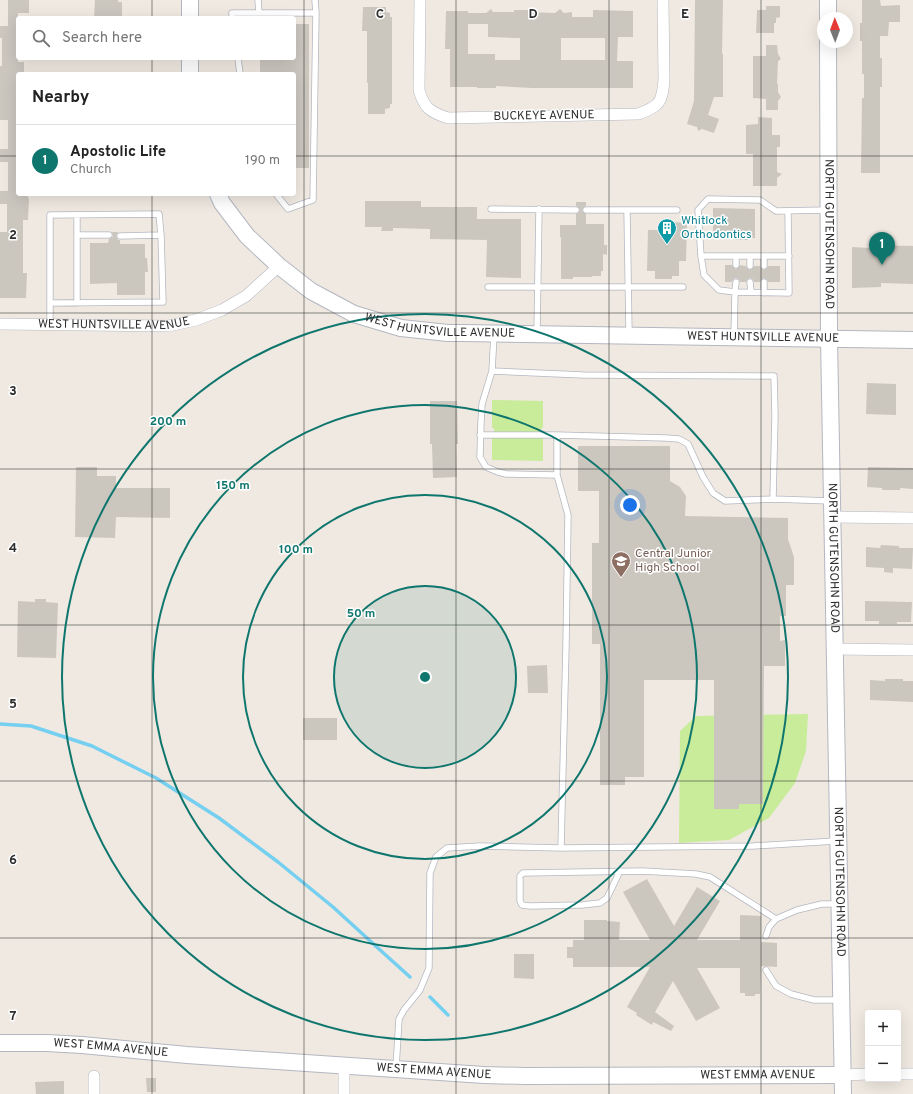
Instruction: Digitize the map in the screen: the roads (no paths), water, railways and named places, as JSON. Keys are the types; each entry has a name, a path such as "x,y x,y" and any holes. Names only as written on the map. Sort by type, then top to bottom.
{"street":[{"path":"190,0 190,16"},
{"name":"BUCKEYE AVENUE","path":"420,0 419,90 422,100 428,109 448,118 638,114 649,110 659,103 663,93 663,0"},
{"path":"828,0 828,12"},
{"name":"NORTH GUTENSOHN ROAD","path":"828,48 829,338 843,1094"},
{"path":"190,60 190,72"},
{"path":"219,196 222,203 247,236 279,266"},
{"name":"WEST HUNTSVILLE AVENUE","path":"0,324 168,326 196,320 222,310 246,296 279,266 311,291 354,314 402,328 448,333 913,340"},
{"path":"832,517 913,518"},
{"path":"835,649 913,650"},
{"name":"WEST EMMA AVENUE","path":"0,1043 82,1045 188,1055 484,1075 865,1074"},
{"path":"344,1065 344,1094"},
{"path":"901,1074 913,1074"},
{"path":"94,1076 94,1094"}],"lane":[{"path":"258,0 259,13"},
{"path":"278,196 288,209 313,200 315,0"},
{"path":"232,16 232,13 316,13"},
{"path":"238,60 240,72"},
{"path":"788,211 789,293 735,292 719,290 704,275 701,256 698,210 708,199 760,200 776,211 829,210"},
{"path":"491,209 576,210"},
{"path":"537,334 538,209"},
{"path":"586,210 677,210"},
{"path":"627,210 629,336"},
{"path":"50,303 163,302 159,214 50,215 50,303 50,325"},
{"path":"76,303 77,215"},
{"path":"77,235 109,236"},
{"path":"120,236 161,235"},
{"path":"701,256 789,256"},
{"path":"736,256 736,265"},
{"path":"750,256 750,266"},
{"path":"764,256 764,266"},
{"path":"734,337 736,282"},
{"path":"750,282 751,292"},
{"path":"764,282 764,292"},
{"path":"488,287 683,288"},
{"path":"494,334 492,371 482,404 480,422 480,457 486,467 506,474 557,475"},
{"path":"492,371 583,375 774,376 775,416 773,499"},
{"path":"480,435 557,435 666,438 679,440 688,444 713,493 725,501 773,499 832,501"},
{"path":"557,435 557,475 568,515 561,848"},
{"path":"396,1068 399,1019 404,1010 420,990 429,968 430,873 436,857 447,848 480,846 561,848 753,846 838,840"},
{"path":"620,871 607,898 600,903 582,905 530,906 522,905 520,901 520,876 523,873 620,871 642,871 696,874 710,877 776,919"},
{"path":"766,936 769,928 776,919 797,910 822,904 840,904"},
{"path":"766,970 776,986 791,994 814,1000 842,1001"}],"waterway":[{"path":"0,724 31,726 92,746 156,778 219,818 278,862 333,907 410,977"},
{"path":"430,997 448,1015"}],"place":[{"name":"Whitlock Orthodontics","path":"667,245"},
{"name":"Apostolic Life","path":"882,265"},
{"name":"Central Junior High School","path":"621,578"}]}
